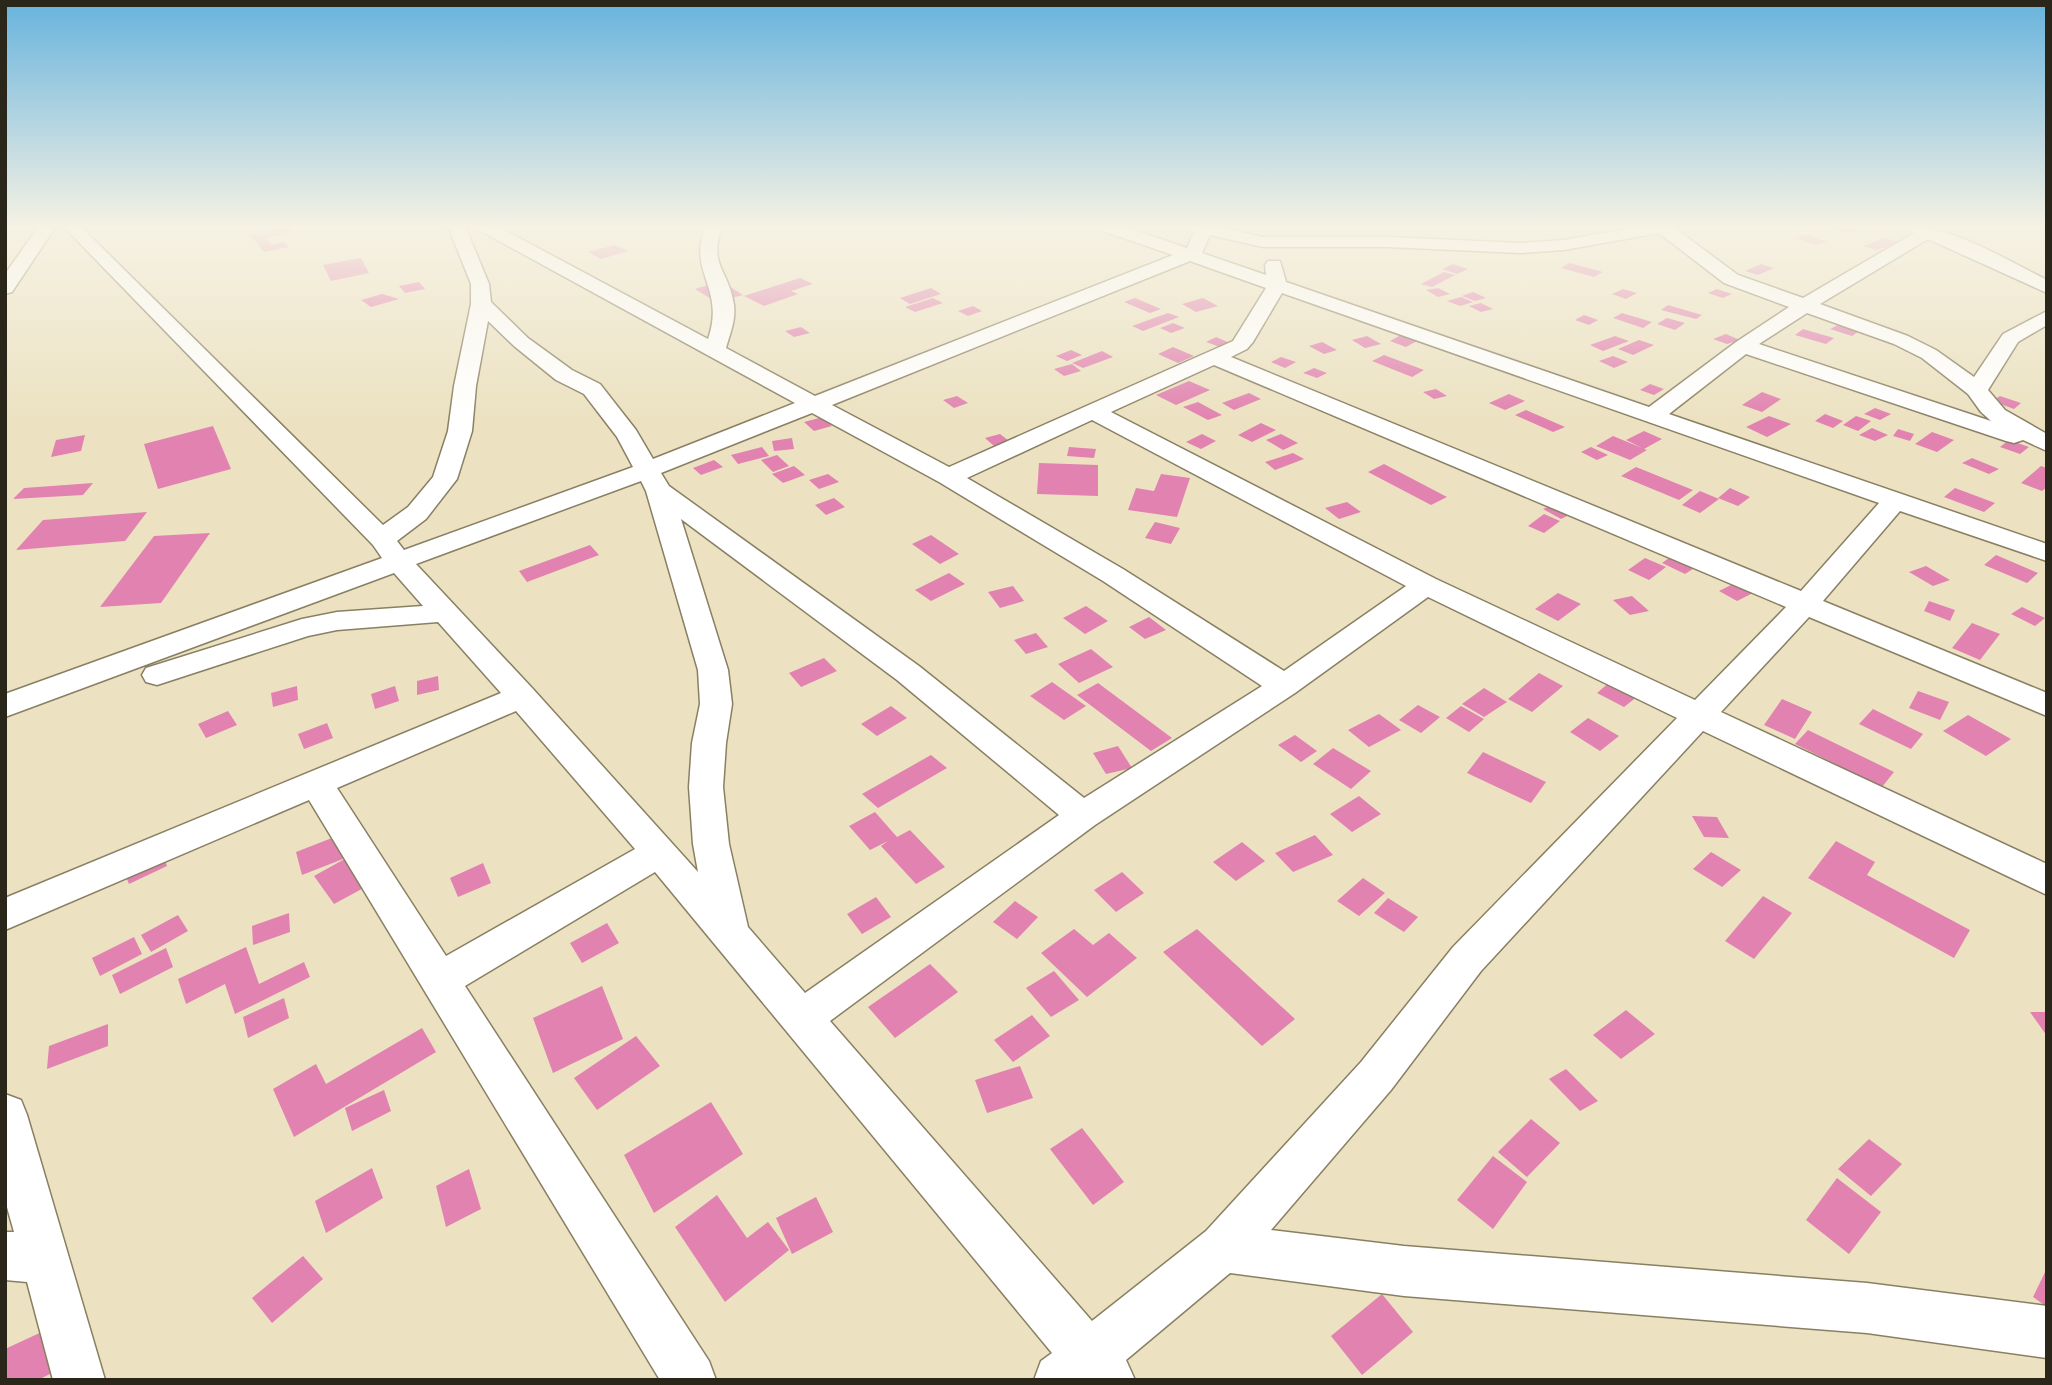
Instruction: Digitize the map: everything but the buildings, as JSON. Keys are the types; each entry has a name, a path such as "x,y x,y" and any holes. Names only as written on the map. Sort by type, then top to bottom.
{"street":[{"path":"135,291 390,550 522,696 730,937 803,1017 1086,1372 1223,1248 1376,1076 1467,959 1805,604 1895,501"},
{"path":"390,550 445,479 460,431 465,386 481,304 480,291"},
{"path":"603,291 948,477 1113,575 1284,687"},
{"path":"714,351 724,320 719,291"},
{"path":"5,707 220,629 390,550 653,480 812,403 1103,291"},
{"path":"948,477 1240,345 1247,338 1274,291"},
{"path":"1293,291 2047,552"},
{"path":"1764,291 1929,354 1977,390 1980,399 1997,413 2047,445"},
{"path":"1655,415 1743,346 1827,291"},
{"path":"481,304 521,342 564,375 592,389 628,435 653,480 713,670 716,704 709,743 706,787 711,844 730,937"},
{"path":"1977,390 2011,338 2047,317"},
{"path":"1743,346 2047,445"},
{"path":"1213,357 2047,705"},
{"path":"1092,411 1426,585 2047,881"},
{"path":"653,480 908,673 1083,816"},
{"path":"803,1017 1083,816 1284,687 1426,585"},
{"path":"5,707 109,690 302,628 337,621 446,613"},
{"path":"5,915 522,696"},
{"path":"316,783 690,1380"},
{"path":"440,980 658,853"},
{"path":"5,1115 25,1257 79,1380"},
{"path":"1223,1248 1404,1271 1867,1308 2047,1332"}]}
